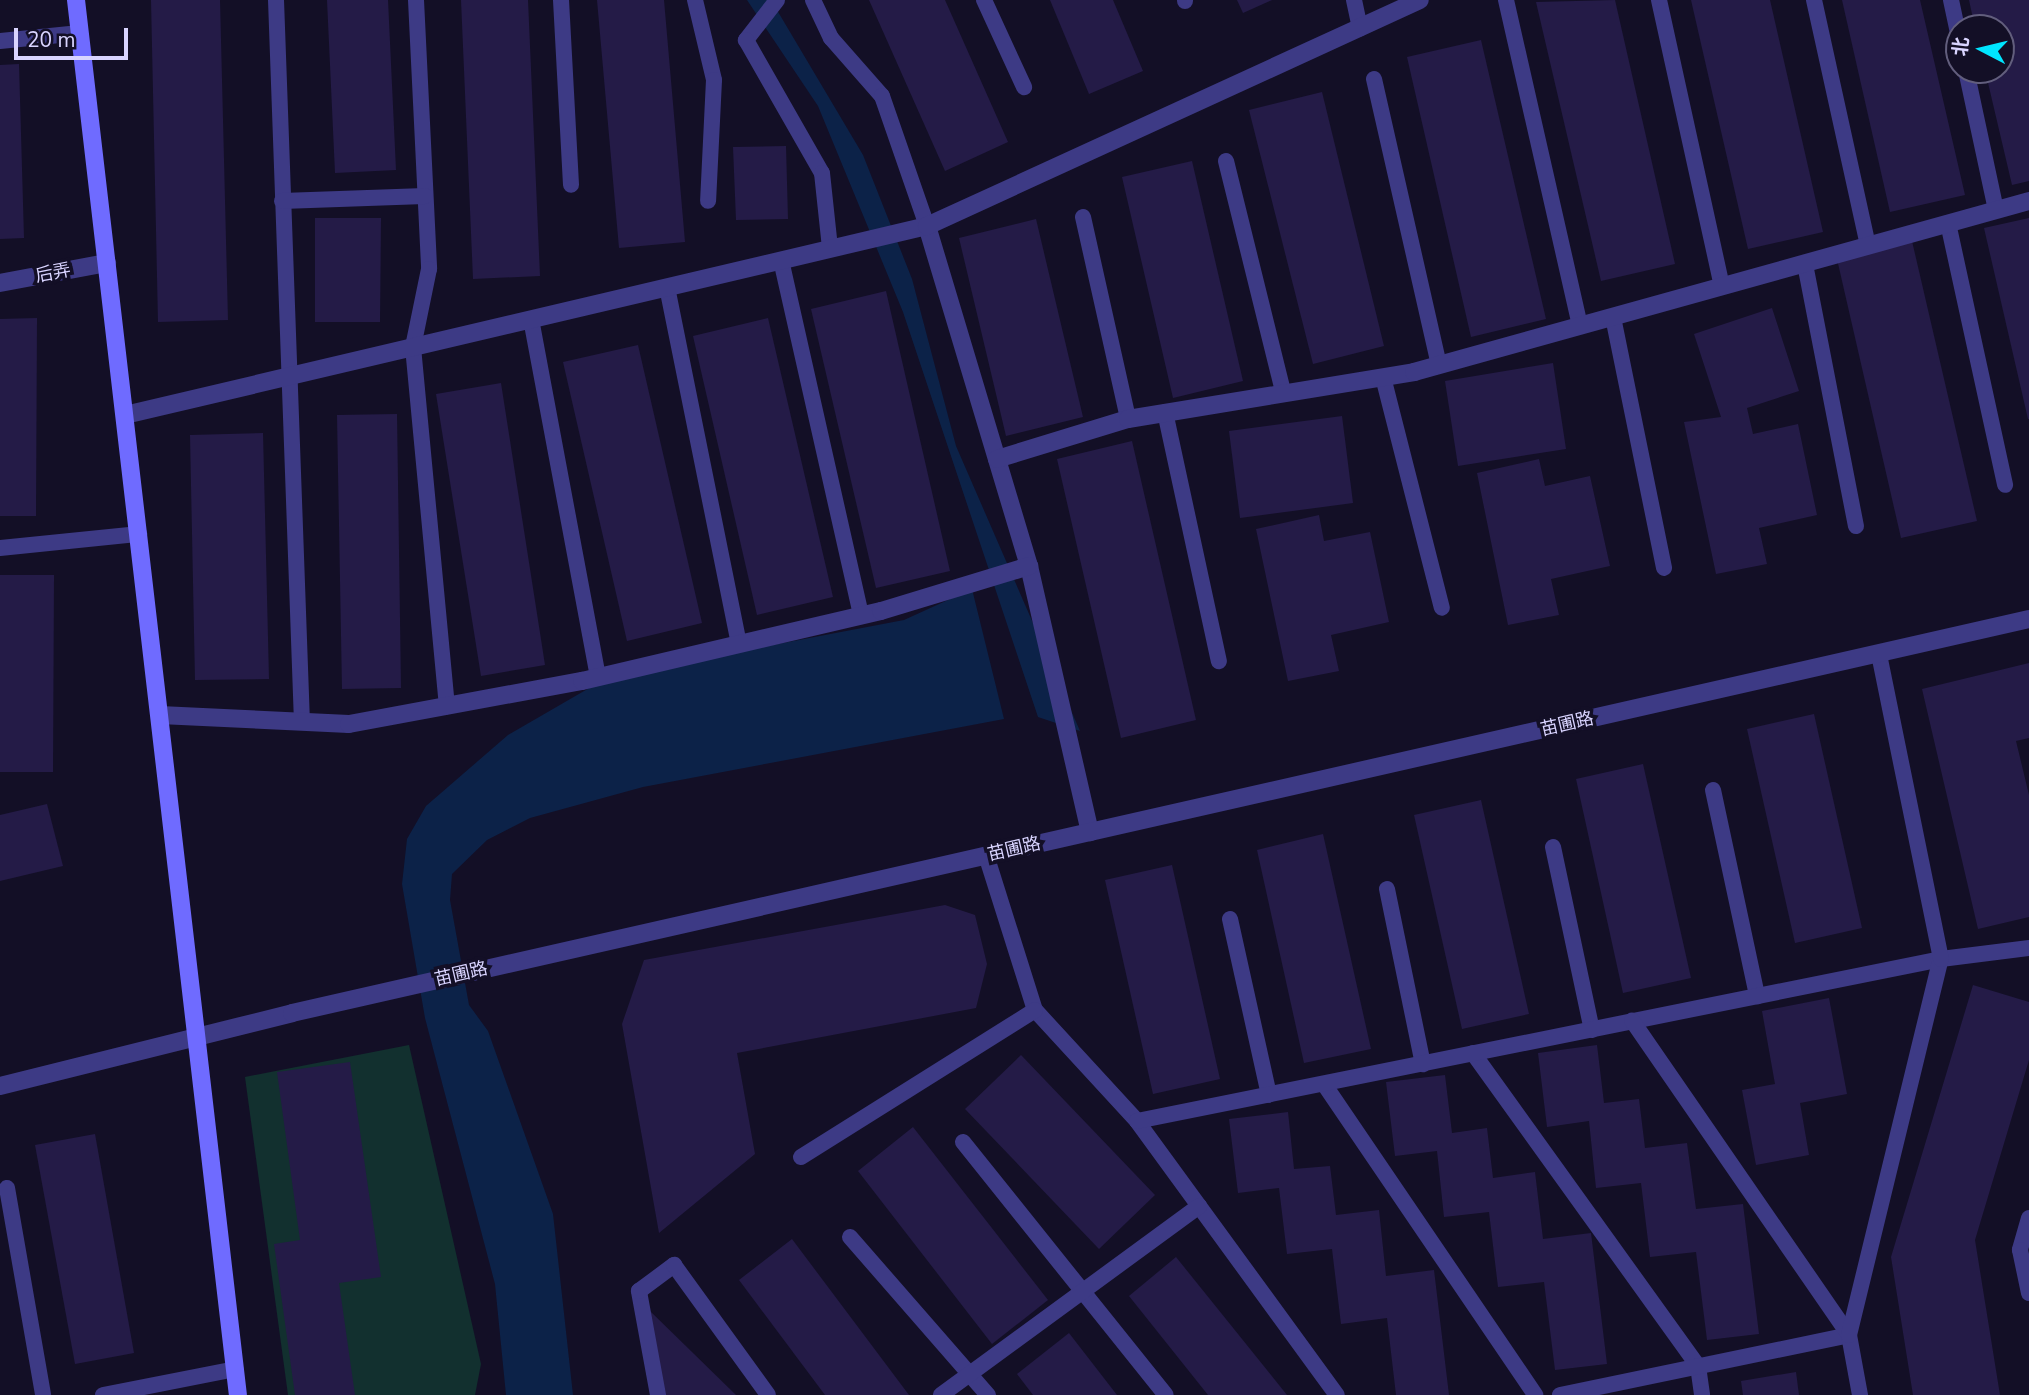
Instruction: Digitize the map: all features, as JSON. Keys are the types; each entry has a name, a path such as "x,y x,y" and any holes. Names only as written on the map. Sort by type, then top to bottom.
{"main road":[{"path":"76,0 160,715 194,1038 238,1395"}],"street":[{"path":"125,415 927,226 1420,0"},
{"path":"997,459 1128,419 1383,377 1439,365 2029,201"},
{"path":"927,226 1029,566 1090,832"},
{"name":"后弄","path":"0,283 107,263"},
{"path":"160,715 349,724 598,677 861,615 1029,566"},
{"name":"苗圃路","path":"0,1086 194,1038 986,855 2029,619"}],"lane":[{"path":"276,0 287,377 303,722"},
{"path":"416,0 429,268 413,347 447,706"},
{"path":"561,0 571,185"},
{"path":"695,0 713,80 708,201"},
{"path":"778,0 746,40 822,173 830,248"},
{"path":"813,0 831,37 882,96 927,226"},
{"path":"984,0 1024,87"},
{"path":"1354,0 1360,28"},
{"path":"1506,0 1580,326"},
{"path":"1659,0 1722,286"},
{"path":"1814,0 1868,246"},
{"path":"0,41 80,33"},
{"path":"1374,79 1439,365"},
{"path":"1969,84 1996,210"},
{"path":"1226,161 1283,392"},
{"path":"282,201 425,196"},
{"path":"1083,217 1128,419"},
{"path":"1948,223 2005,485"},
{"path":"781,260 861,615"},
{"path":"1805,264 1856,526"},
{"path":"667,287 739,644"},
{"path":"1613,317 1664,568"},
{"path":"531,319 598,677"},
{"path":"1383,377 1442,608"},
{"path":"1165,412 1219,662"},
{"path":"0,548 139,534"},
{"path":"1860,1395 1849,1335 1941,959 1879,653"},
{"path":"1713,790 1757,996"},
{"path":"1553,846 1592,1030"},
{"path":"986,855 1035,1010 1137,1121 1337,1395"},
{"path":"1387,889 1423,1064"},
{"path":"1230,919 1269,1095"},
{"path":"1137,1121 1941,959 2029,948"},
{"path":"801,1157 1035,1010"},
{"path":"1632,1021 1849,1335"},
{"path":"1474,1054 1698,1366 1702,1395"},
{"path":"1324,1084 1535,1395"},
{"path":"963,1142 1166,1395"},
{"path":"7,1188 43,1395"},
{"path":"941,1395 1199,1206"},
{"path":"2029,1218 2020,1250 2029,1293"},
{"path":"850,1237 988,1395"},
{"path":"658,1395 639,1291 674,1265 768,1395"},
{"path":"1560,1395 1849,1335"},
{"path":"103,1395 234,1368"}],"green space":[{"path":"409,1045 481,1364 475,1395 288,1395 245,1077"}],"water":[{"path":"747,0 771,0 863,155 912,279 956,446 1080,731 1038,717 903,312 818,106"},
{"path":"972,589 1004,719 643,787 530,818 487,840 452,874 450,900 469,1005 488,1031 553,1214 573,1395 506,1395 495,1284 425,1018 402,884 407,839 426,806 508,735 610,676 904,620"}],"building":[{"path":"151,0 220,0 228,320 158,322"},
{"path":"327,0 388,0 396,170 335,173"},
{"path":"461,0 528,0 540,276 473,279"},
{"path":"597,0 664,0 685,242 619,248"},
{"path":"869,0 945,0 1008,142 945,171"},
{"path":"1050,0 1113,0 1143,71 1089,94"},
{"path":"1237,0 1272,0 1243,13"},
{"path":"1615,0 1675,264 1601,281 1536,2"},
{"path":"1691,0 1770,0 1823,232 1748,249"},
{"path":"1842,0 1920,0 1965,195 1890,212"},
{"path":"1969,0 2029,0 2029,181 2012,185 1988,84 2015,84 2015,14 1972,14"},
{"path":"1481,40 1546,319 1471,337 1407,57"},
{"path":"19,64 24,238 0,239 0,65"},
{"path":"1322,92 1384,346 1313,364 1249,110"},
{"path":"786,146 788,219 736,220 733,147"},
{"path":"1192,161 1243,381 1173,398 1122,177"},
{"path":"315,218 381,218 380,322 315,322"},
{"path":"2029,218 2029,419 2028,419 1984,228"},
{"path":"1036,219 1083,417 1006,436 959,238"},
{"path":"1912,241 1977,521 1901,538 1837,259"},
{"path":"886,291 950,571 876,588 811,309"},
{"path":"1772,308 1799,391 1747,408 1753,434 1798,424 1817,515 1759,528 1767,564 1716,574 1684,422 1721,417 1694,334"},
{"path":"37,318 36,516 0,516 0,319"},
{"path":"768,318 833,597 757,615 693,336"},
{"path":"638,345 702,623 627,641 563,362"},
{"path":"1553,363 1566,449 1458,466 1445,381"},
{"path":"501,383 545,665 481,676 436,394"},
{"path":"397,414 401,688 342,689 337,415"},
{"path":"1342,416 1353,503 1240,518 1229,431"},
{"path":"263,433 269,679 195,680 190,435"},
{"path":"1132,441 1196,720 1121,738 1057,459"},
{"path":"1539,459 1545,486 1590,476 1610,566 1551,579 1559,615 1508,625 1477,473"},
{"path":"1319,515 1324,541 1370,532 1389,622 1331,635 1339,671 1288,681 1256,529"},
{"path":"0,575 54,575 53,772 0,772"},
{"path":"2029,663 2029,738 2016,741 2029,795 2029,917 1978,929 1922,689"},
{"path":"1814,714 1862,928 1795,943 1747,729"},
{"path":"1643,764 1691,978 1623,993 1576,779"},
{"path":"1481,800 1529,1014 1462,1029 1414,815"},
{"path":"47,804 63,866 0,881 0,815"},
{"path":"1323,834 1371,1049 1304,1063 1257,850"},
{"path":"1172,865 1220,1079 1153,1094 1105,880"},
{"path":"945,905 975,915 987,964 976,1008 737,1053 755,1154 659,1233 622,1024 644,960"},
{"path":"1973,985 2029,1002 2029,1060 1975,1240 2000,1395 1913,1395 1891,1257"},
{"path":"1829,998 1847,1094 1800,1103 1809,1155 1756,1165 1742,1090 1775,1084 1762,1011"},
{"path":"1597,1045 1604,1103 1639,1099 1645,1148 1687,1143 1696,1209 1743,1204 1759,1334 1707,1340 1696,1252 1650,1257 1641,1183 1596,1188 1589,1121 1547,1127 1538,1053"},
{"path":"1021,1055 1155,1195 1099,1249 965,1109"},
{"path":"350,1062 381,1277 339,1283 355,1395 295,1395 274,1244 300,1240 277,1072"},
{"path":"1445,1075 1452,1133 1487,1128 1493,1178 1535,1172 1543,1239 1591,1233 1607,1364 1555,1370 1544,1282 1498,1287 1489,1212 1444,1217 1437,1151 1395,1156 1386,1082"},
{"path":"1288,1112 1294,1169 1330,1166 1336,1215 1379,1210 1386,1276 1434,1270 1449,1395 1396,1395 1387,1318 1341,1324 1332,1249 1287,1254 1279,1188 1238,1193 1229,1119"},
{"path":"913,1127 1048,1300 992,1344 858,1171"},
{"path":"95,1134 134,1353 75,1364 35,1145"},
{"path":"792,1239 909,1395 825,1395 739,1280"},
{"path":"1176,1257 1287,1395 1208,1395 1129,1296"},
{"path":"649,1310 736,1395 663,1395"},
{"path":"1069,1333 1117,1395 1033,1395 1017,1374"},
{"path":"1796,1372 1799,1395 1743,1395 1741,1381"}]}
